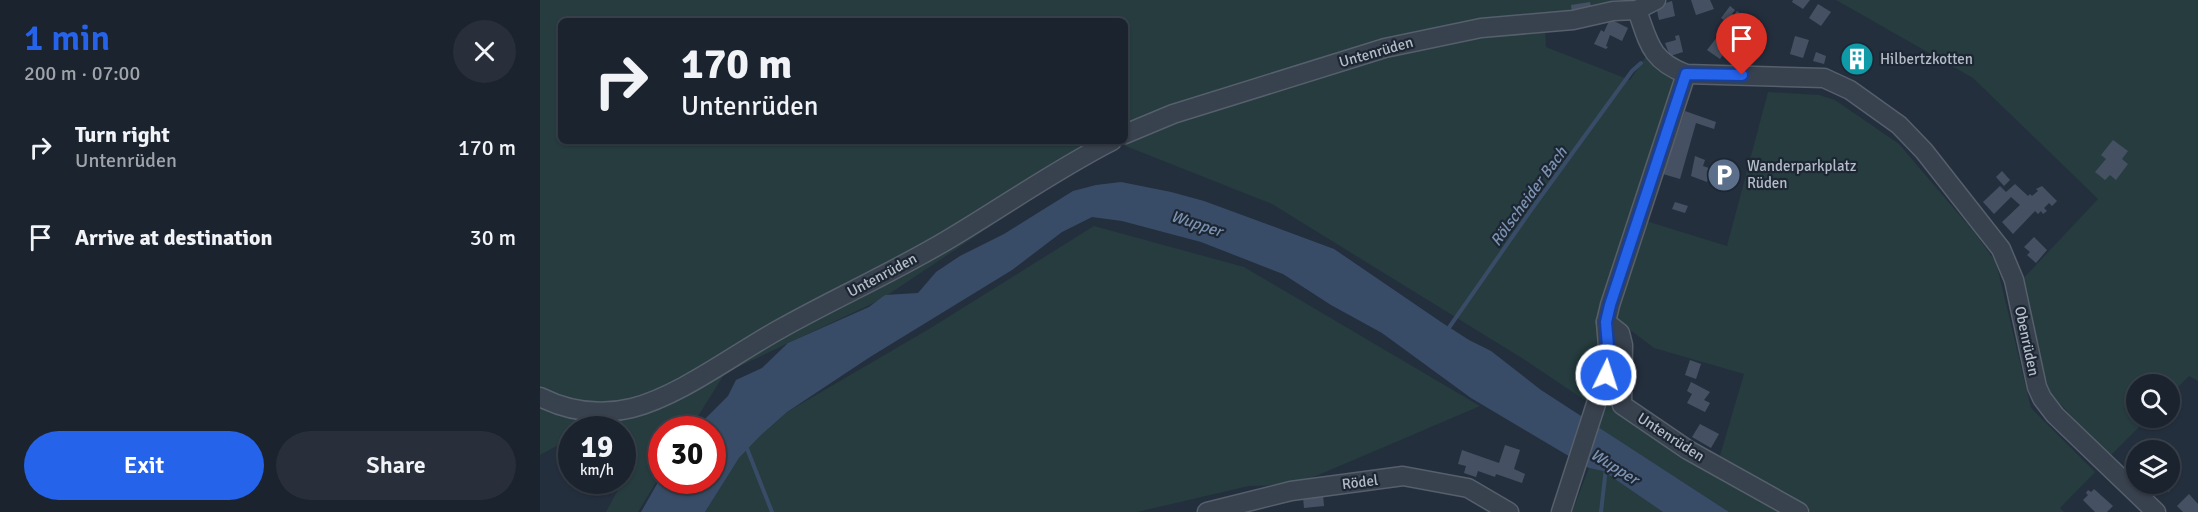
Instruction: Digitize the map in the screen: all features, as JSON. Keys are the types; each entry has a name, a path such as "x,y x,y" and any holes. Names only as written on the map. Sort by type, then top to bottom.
{"street":[{"name":"Untenrüden","path":"1128,133 1173,114 1385,48 1473,29 1573,20 1637,10 1656,0"},
{"path":"1561,512 1609,359 1606,322 1686,74 1665,64 1656,56 1637,10"},
{"name":"Obenrüden","path":"1686,74 1824,78 1840,84 1899,125 1924,150 1995,240 2007,262 2014,280 2037,387 2042,398 2055,415 2156,512"},
{"name":"Untenrüden","path":"540,397 588,413 620,411 648,403 781,328 948,240 1059,169 1106,144"},
{"name":"Untenrüden","path":"1606,322 1620,333 1623,345 1622,405 1688,450 1799,512"},
{"name":"Rödel","path":"1207,512 1291,491 1403,476 1468,488 1509,512"}],"green space":[{"path":"540,0 1615,0 1544,16 1416,38 1128,131 1128,18 558,18 558,144 1116,144 880,300 725,373 698,416 648,416 649,494 638,512 606,512 616,494 636,494 636,416 558,416 558,445 540,455"},
{"path":"1836,0 2198,0 2198,381 2189,376 2180,385 2180,374 2126,374 2126,428 2138,428 2109,457 2045,387 2020,282 2098,199 1973,78"},
{"path":"1545,27 1546,47 1630,80 1647,55 1677,82 1598,323 1599,365 1586,401 1525,360 1272,204 1121,144 1128,144 1128,138 1146,129 1387,51"},
{"path":"1768,92 1819,95 1835,100 1899,144 1974,232 1996,262 2031,408 2095,472 2060,508 2064,512 1811,512 1719,459 1744,374 1654,348 1613,317 1646,221 1727,246"},
{"path":"1094,226 1244,267 1480,406 1295,485 1249,486 1137,512 705,512 716,494 726,494 726,479 739,458 787,412 929,329"},
{"path":"1609,402 1786,512 1729,512 1597,427"},
{"path":"1589,468 1603,471 1663,512 1572,512"}],"water":[{"name":"Wupper","path":"1121,182 1171,192 1204,201 1334,249 1441,322 1491,351 1541,390 1729,512 1663,512 1603,471 1589,468 1471,398 1382,333 1331,305 1283,274 1201,242 1122,221 1092,217 1062,232 1012,270 870,357 787,412 739,458 726,479 726,416 708,416 728,396 736,380 762,368 788,343 869,307 885,295 918,293 936,272 960,256 1004,234 1073,191"},
{"path":"651,494 716,494 705,512 641,512"}],"building":[{"path":"1691,0 1710,0 1714,9 1696,15"},
{"path":"1793,0 1810,0 1803,9 1792,2"},
{"path":"1672,1 1675,16 1659,20 1656,6"},
{"path":"1590,2 1592,12 1572,13 1571,5"},
{"path":"1818,4 1831,12 1821,26 1809,18"},
{"path":"1730,6 1735,10 1732,14 1734,15 1737,11 1751,21 1728,54 1725,52 1720,59 1707,50 1728,23 1721,18"},
{"path":"1610,19 1628,28 1622,41 1610,35 1606,49 1594,44 1601,30 1604,32"},
{"path":"1679,35 1683,52 1670,56 1665,43 1676,40 1675,36"},
{"path":"1795,36 1809,40 1803,58 1790,54"},
{"path":"1816,52 1826,56 1824,64 1813,61"},
{"name":"Hilbertzkotten","path":"1851,52 1866,59 1862,67 1847,60"},
{"path":"1685,111 1716,122 1714,129 1696,123 1680,179 1663,174"},
{"path":"2113,140 2128,151 2122,159 2128,164 2116,180 2110,175 2105,180 2095,172 2106,159 2101,155"},
{"path":"1695,156 1705,160 1703,166 1712,169 1707,182 1691,176"},
{"path":"2002,171 2010,180 2004,186 1996,177"},
{"path":"2015,184 2028,196 2030,194 2032,196 2038,191 2036,189 2042,186 2057,201 2052,206 2049,203 2044,208 2047,211 2043,214 2041,211 2038,214 2035,211 2013,234 2002,222 2020,205 2011,197 1994,214 1983,202 2000,186 2006,192"},
{"path":"1675,202 1688,206 1685,213 1672,209"},
{"path":"2034,237 2047,250 2036,263 2027,255 2030,252 2024,247"},
{"path":"1690,360 1701,364 1696,379 1685,375"},
{"path":"1691,382 1710,392 1704,400 1710,403 1705,412 1687,403 1692,394 1687,391"},
{"path":"1700,424 1719,434 1711,448 1692,437"},
{"path":"1505,445 1520,450 1514,469 1525,474 1522,483 1496,474 1495,477 1478,471 1476,477 1464,473 1466,466 1458,464 1462,450 1499,463"},
{"path":"2094,489 2113,506 2107,512 2095,512 2083,500 2088,495 2086,493 2088,490 2091,492"},
{"path":"2189,494 2198,504 2198,512 2183,512 2177,506"},
{"path":"1323,495 1324,506 1304,508 1303,497"}],"waterway":[{"name":"Rölscheider Bach","path":"1448,329 1531,210 1632,71 1641,63"},
{"path":"746,446 772,512"},
{"name":"Wupper","path":"1601,512 1606,468"}],"place":[{"name":"Hilbertzkotten","path":"1857,59"},
{"name":"Wanderparkplatz Rüden","path":"1724,175"}],"route":[{"path":"1606,375 1609,359 1606,322 1610,305 1686,74 1742,75"}]}
